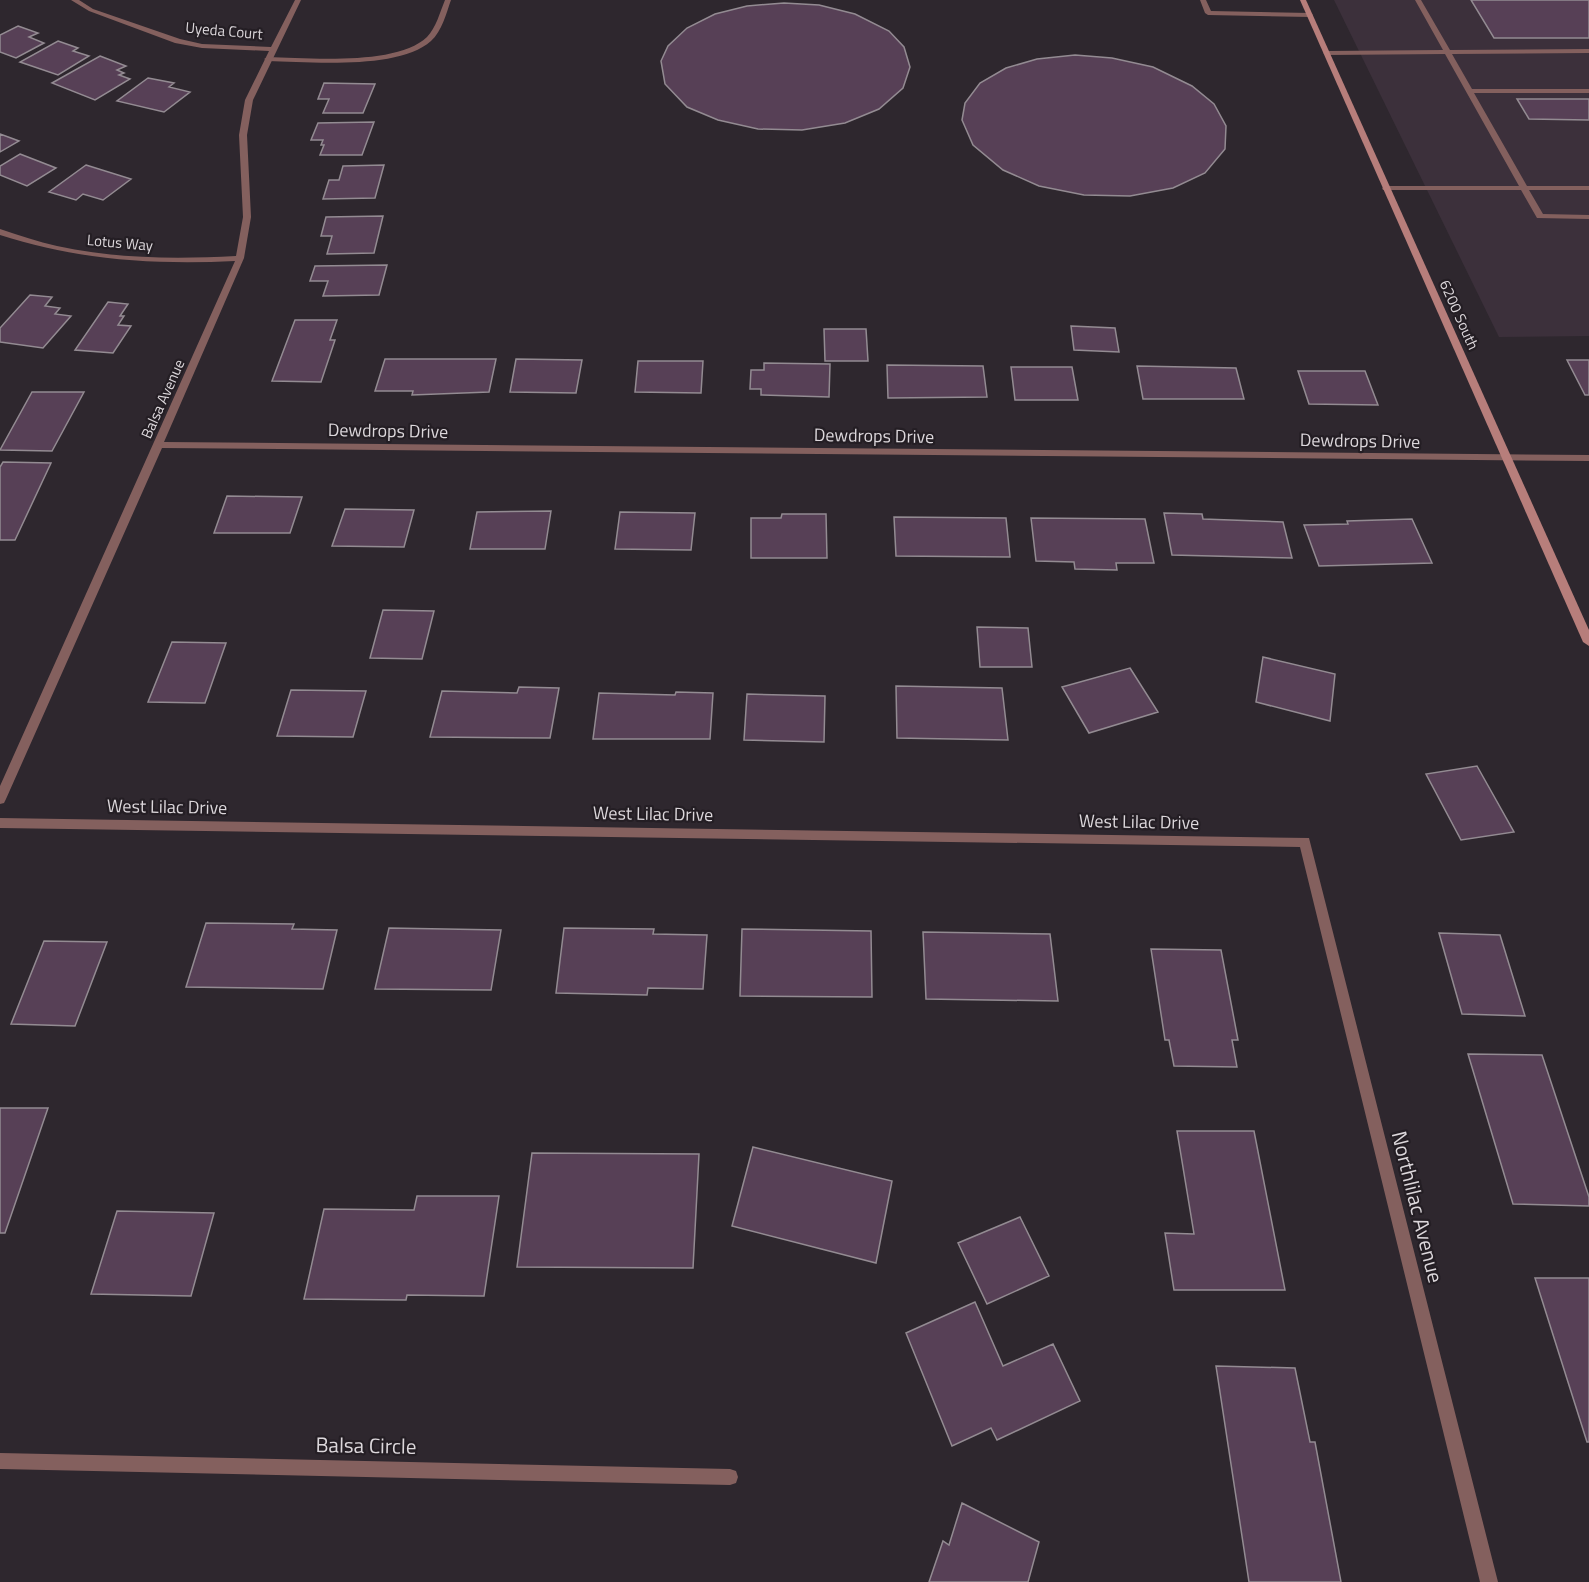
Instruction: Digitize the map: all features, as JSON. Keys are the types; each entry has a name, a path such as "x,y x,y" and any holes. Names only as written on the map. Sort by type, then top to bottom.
{"main road":[{"name":"6200 South","path":"1304,0 1589,642"}],"street":[{"name":"Uyeda Court","path":"74,0 91,10 178,41 202,46 273,49"},
{"name":"Balsa Avenue","path":"0,799 220,308 240,258 247,217 243,154 245,117 249,100 298,0"},
{"path":"268,59 357,59 412,51 430,39 448,0"},
{"path":"1203,0 1208,13 1310,15"},
{"path":"1418,0 1449,51 1540,216 1589,217"},
{"path":"1327,52 1589,51"},
{"path":"1470,91 1589,92"},
{"path":"1386,188 1589,188"},
{"name":"Lotus Way","path":"0,232 59,249 109,257 169,261 240,258"},
{"name":"Dewdrops Drive","path":"159,445 1589,458"},
{"name":"West Lilac Drive","path":"0,823 1305,842"},
{"name":"Northlilac Avenue","path":"1305,842 1489,1582"},
{"name":"Balsa Circle","path":"0,1461 730,1476"}],"shaded area":[{"path":"1334,0 1589,0 1589,336 1499,337"}],"building":[{"path":"1471,0 1589,0 1589,38 1494,38"},
{"path":"784,3 819,5 855,14 889,31 904,47 910,67 903,88 879,109 845,123 802,130 758,129 718,120 687,107 665,84 661,61 668,46 687,28 715,14 747,6"},
{"path":"18,26 38,33 29,37 44,43 16,58 0,52 0,35"},
{"path":"58,41 78,48 73,51 89,56 58,75 20,62"},
{"path":"1075,55 1112,58 1153,67 1192,86 1214,104 1226,126 1225,149 1205,173 1173,188 1130,196 1084,195 1039,186 1003,170 973,145 962,120 965,103 980,83 1006,68 1037,59"},
{"path":"100,56 126,66 117,70 124,73 119,75 130,79 95,100 52,83"},
{"path":"148,78 174,83 169,87 190,92 164,112 117,101"},
{"path":"324,83 375,84 363,113 323,113 329,99 318,99"},
{"path":"1517,99 1589,99 1589,120 1529,119"},
{"path":"374,122 362,155 320,155 324,145 321,145 323,140 311,140 318,123"},
{"path":"0,134 19,141 0,152"},
{"path":"20,154 56,168 27,186 0,175 0,166"},
{"path":"86,165 131,179 103,200 83,194 76,200 49,192"},
{"path":"384,165 375,198 323,199 329,180 339,180 343,166"},
{"path":"383,216 374,253 327,254 332,236 321,236 326,217"},
{"path":"387,265 379,295 323,296 328,281 310,281 315,266"},
{"path":"30,295 52,297 45,306 60,308 55,314 71,316 43,348 0,342 0,328"},
{"path":"108,302 128,304 120,316 124,316 118,325 131,326 113,353 75,350"},
{"path":"295,320 337,320 330,340 335,340 321,382 272,381"},
{"path":"1071,326 1115,328 1119,352 1074,350"},
{"path":"824,329 866,329 868,361 825,361"},
{"path":"385,359 496,359 489,392 412,395 413,391 375,391"},
{"path":"516,359 582,360 576,393 510,392"},
{"path":"1567,360 1589,360 1589,395 1585,395"},
{"path":"638,361 703,361 701,393 635,392"},
{"path":"764,363 830,364 829,397 761,395 761,389 750,389 751,370 764,370"},
{"path":"887,365 983,366 987,397 888,398"},
{"path":"1137,366 1236,368 1244,399 1143,399"},
{"path":"1011,367 1072,367 1078,400 1015,400"},
{"path":"1298,371 1365,371 1378,405 1309,404"},
{"path":"32,392 84,392 52,451 0,450"},
{"path":"3,462 51,463 15,540 0,540 0,467"},
{"path":"227,496 302,497 290,533 214,533"},
{"path":"345,509 414,510 404,547 332,546"},
{"path":"551,511 545,549 470,549 477,512"},
{"path":"620,512 695,513 691,550 615,549"},
{"path":"1164,513 1202,514 1203,519 1283,522 1292,558 1172,555"},
{"path":"782,514 826,514 827,558 751,558 751,518 781,518"},
{"path":"894,517 1006,518 1010,557 896,556"},
{"path":"1031,518 1145,519 1154,563 1116,563 1117,570 1075,569 1074,562 1036,561"},
{"path":"1412,519 1432,563 1319,566 1304,525 1348,524 1347,521"},
{"path":"383,610 434,611 422,659 370,658"},
{"path":"977,627 1028,628 1032,667 980,667"},
{"path":"172,642 226,643 205,703 148,702"},
{"path":"1263,657 1335,674 1330,721 1256,702"},
{"path":"1130,668 1158,712 1089,733 1062,687"},
{"path":"896,686 1002,688 1008,740 897,738"},
{"path":"519,687 559,688 550,738 430,737 442,691 517,693"},
{"path":"291,690 366,691 353,737 277,736"},
{"path":"676,692 713,693 710,739 593,739 599,693 675,695"},
{"path":"747,694 825,696 824,742 744,740"},
{"path":"1477,766 1514,832 1461,840 1426,774"},
{"path":"206,923 294,924 292,929 337,930 323,989 186,987"},
{"path":"389,928 501,930 491,990 375,989"},
{"path":"564,928 654,929 653,934 707,935 703,989 648,988 647,995 556,993"},
{"path":"742,929 871,931 872,997 740,996"},
{"path":"923,932 1050,934 1058,1001 926,999"},
{"path":"1439,933 1500,935 1525,1016 1462,1014"},
{"path":"44,941 107,942 75,1026 11,1024"},
{"path":"1151,949 1221,950 1238,1040 1232,1040 1237,1067 1174,1066 1169,1040 1165,1040"},
{"path":"1468,1054 1542,1055 1589,1197 1589,1206 1513,1204"},
{"path":"0,1108 48,1108 5,1233 0,1233"},
{"path":"1177,1131 1254,1131 1285,1290 1174,1290 1165,1233 1194,1234"},
{"path":"753,1147 892,1181 876,1263 732,1226"},
{"path":"532,1153 699,1154 693,1268 517,1267"},
{"path":"417,1196 499,1196 484,1296 407,1295 406,1300 304,1299 324,1209 414,1210"},
{"path":"117,1211 214,1213 191,1296 91,1294"},
{"path":"1020,1217 1049,1276 987,1304 958,1243"},
{"path":"1535,1278 1589,1278 1589,1442 1587,1442"},
{"path":"975,1302 1003,1366 1053,1344 1080,1401 997,1440 991,1428 952,1446 906,1333"},
{"path":"1216,1366 1295,1368 1310,1442 1315,1442 1341,1582 1249,1582"},
{"path":"962,1503 1039,1542 1028,1582 929,1582 943,1541 949,1545"}]}
